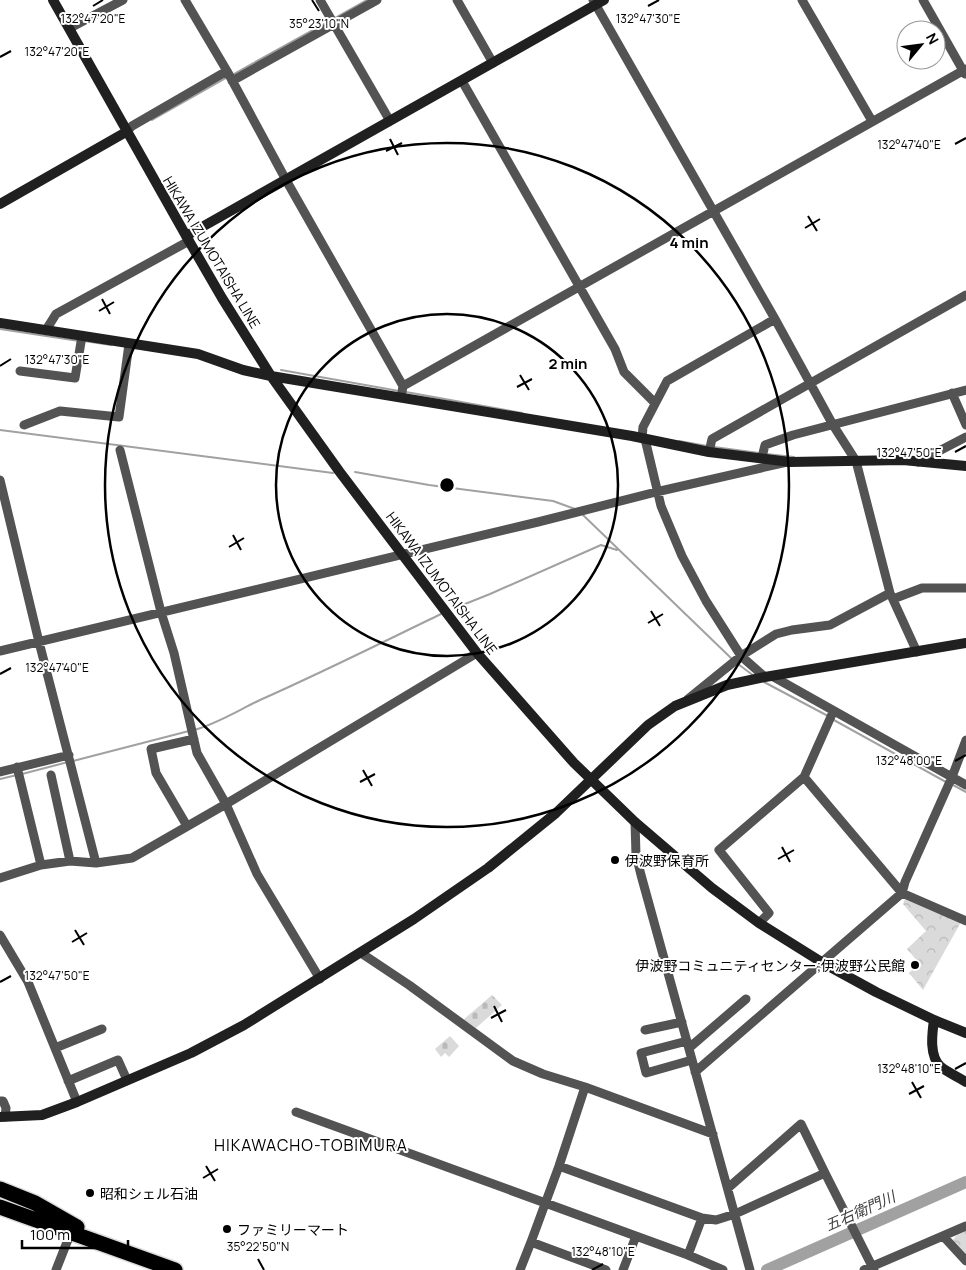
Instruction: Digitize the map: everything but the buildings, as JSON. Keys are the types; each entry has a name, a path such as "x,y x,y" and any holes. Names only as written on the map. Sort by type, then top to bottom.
{"highway":[{"path":"0,1189 35,1203 113,1248"},
{"path":"0,1207 175,1270"}],"street":[{"name":"HIKAWA IZUMOTAISHA LINE","path":"53,0 126,132 222,298 271,376 477,653 574,763 635,822 712,888 759,923 876,992 966,1033"},
{"path":"70,28 123,0"},
{"path":"185,0 227,71 286,180 403,386 401,397"},
{"path":"320,0 390,121"},
{"path":"232,81 377,0"},
{"path":"457,0 493,63"},
{"path":"802,0 872,122"},
{"path":"403,386 712,211 965,71 924,0"},
{"path":"46,330 56,314 598,2 712,211 775,319 833,425 856,461 892,596 917,652"},
{"path":"0,204 126,132 132,126 227,71"},
{"path":"462,81 615,349 624,372 655,403"},
{"path":"709,452 712,439 966,295"},
{"path":"775,319 667,381 642,427 660,506 682,556 706,601 741,656 769,676 966,785"},
{"path":"0,323 198,354 243,370 271,376 644,439 709,452 762,457 790,462 918,462 966,466"},
{"path":"20,371 75,378 82,336"},
{"path":"24,425 60,411 119,417 129,344"},
{"path":"762,457 766,445 833,425 966,390"},
{"path":"952,393 966,425"},
{"path":"918,462 966,437"},
{"path":"120,450 161,612 174,653 197,753 226,804 257,874 320,979"},
{"path":"0,651 548,520 656,492 790,462"},
{"path":"0,480 39,642 96,863"},
{"path":"686,701 741,656 776,634 830,625 892,596 922,588 966,588"},
{"path":"0,1101 3,1101 6,1108 3,1117 42,1115 191,1053 244,1025 362,953 488,868 556,813 648,726 674,706 727,685 769,676 966,643"},
{"path":"0,878 41,864 70,861 96,863 132,858 226,804 477,653"},
{"path":"759,923 769,913 719,850 804,777 833,712"},
{"path":"187,826 156,772 151,749 194,739"},
{"path":"695,1072 902,893 966,740"},
{"path":"0,772 68,755"},
{"path":"17,768 41,864"},
{"path":"51,775 70,861"},
{"path":"804,777 902,893 966,922"},
{"path":"635,822 636,855 641,875 749,1268 739,1270"},
{"path":"0,935 28,982 77,1102"},
{"path":"362,953 514,1061 543,1074 585,1087 713,1134"},
{"path":"692,1060 646,1073 642,1053 688,1044 746,999"},
{"path":"934,1020 934,1054 939,1066 966,1082"},
{"path":"645,1030 682,1022"},
{"path":"55,1048 102,1029"},
{"path":"68,1081 118,1060 127,1080"},
{"path":"520,1270 559,1166 585,1087"},
{"path":"296,1112 688,1255 723,1270"},
{"path":"728,1188 801,1124 850,1222 870,1269 966,1226"},
{"path":"559,1166 702,1218 716,1220 734,1214 825,1173"},
{"path":"688,1255 702,1218"},
{"path":"56,1270 71,1232"},
{"path":"623,1270 636,1236"},
{"path":"943,1236 966,1261"},
{"path":"531,1242 606,1270"}],"green space":[{"path":"906,896 961,922 923,990 909,973 919,963 907,949 926,931 903,904"},
{"path":"492,995 502,1005 476,1028 463,1020"},
{"path":"450,1036 459,1046 449,1057 445,1053 441,1057 435,1049"},
{"path":"966,1231 966,1255 953,1240 956,1236"}],"waterway":[{"path":"333,19 367,0"},
{"path":"232,75 329,21"},
{"path":"152,120 226,78"},
{"path":"0,329 79,341"},
{"path":"84,341 111,345"},
{"path":"281,370 399,391"},
{"path":"406,392 522,413"},
{"path":"0,430 333,473"},
{"path":"679,441 707,446"},
{"path":"714,447 759,453"},
{"path":"766,454 794,457"},
{"path":"355,472 429,485 553,501 575,509"},
{"path":"583,515 732,659"},
{"path":"455,608 601,545 617,550"},
{"path":"194,730 219,721 441,614"},
{"path":"738,664 754,676"},
{"path":"764,682 828,716"},
{"path":"832,719 946,782"},
{"path":"73,761 189,731"},
{"path":"22,774 68,762"},
{"path":"0,779 17,775"},
{"path":"953,785 966,792"},
{"name":"五右衛門川","path":"767,1270 966,1182"}],"place":[{"name":"伊波野保育所","path":"615,860"},
{"name":"伊波野コミュニティセンター;伊波野公民館","path":"915,965"},
{"name":"昭和シェル石油","path":"90,1193"},
{"name":"ファミリーマート","path":"227,1229"}],"district":[{"name":"HIKAWACHO-TOBIMURA","path":"311,1145"}]}
